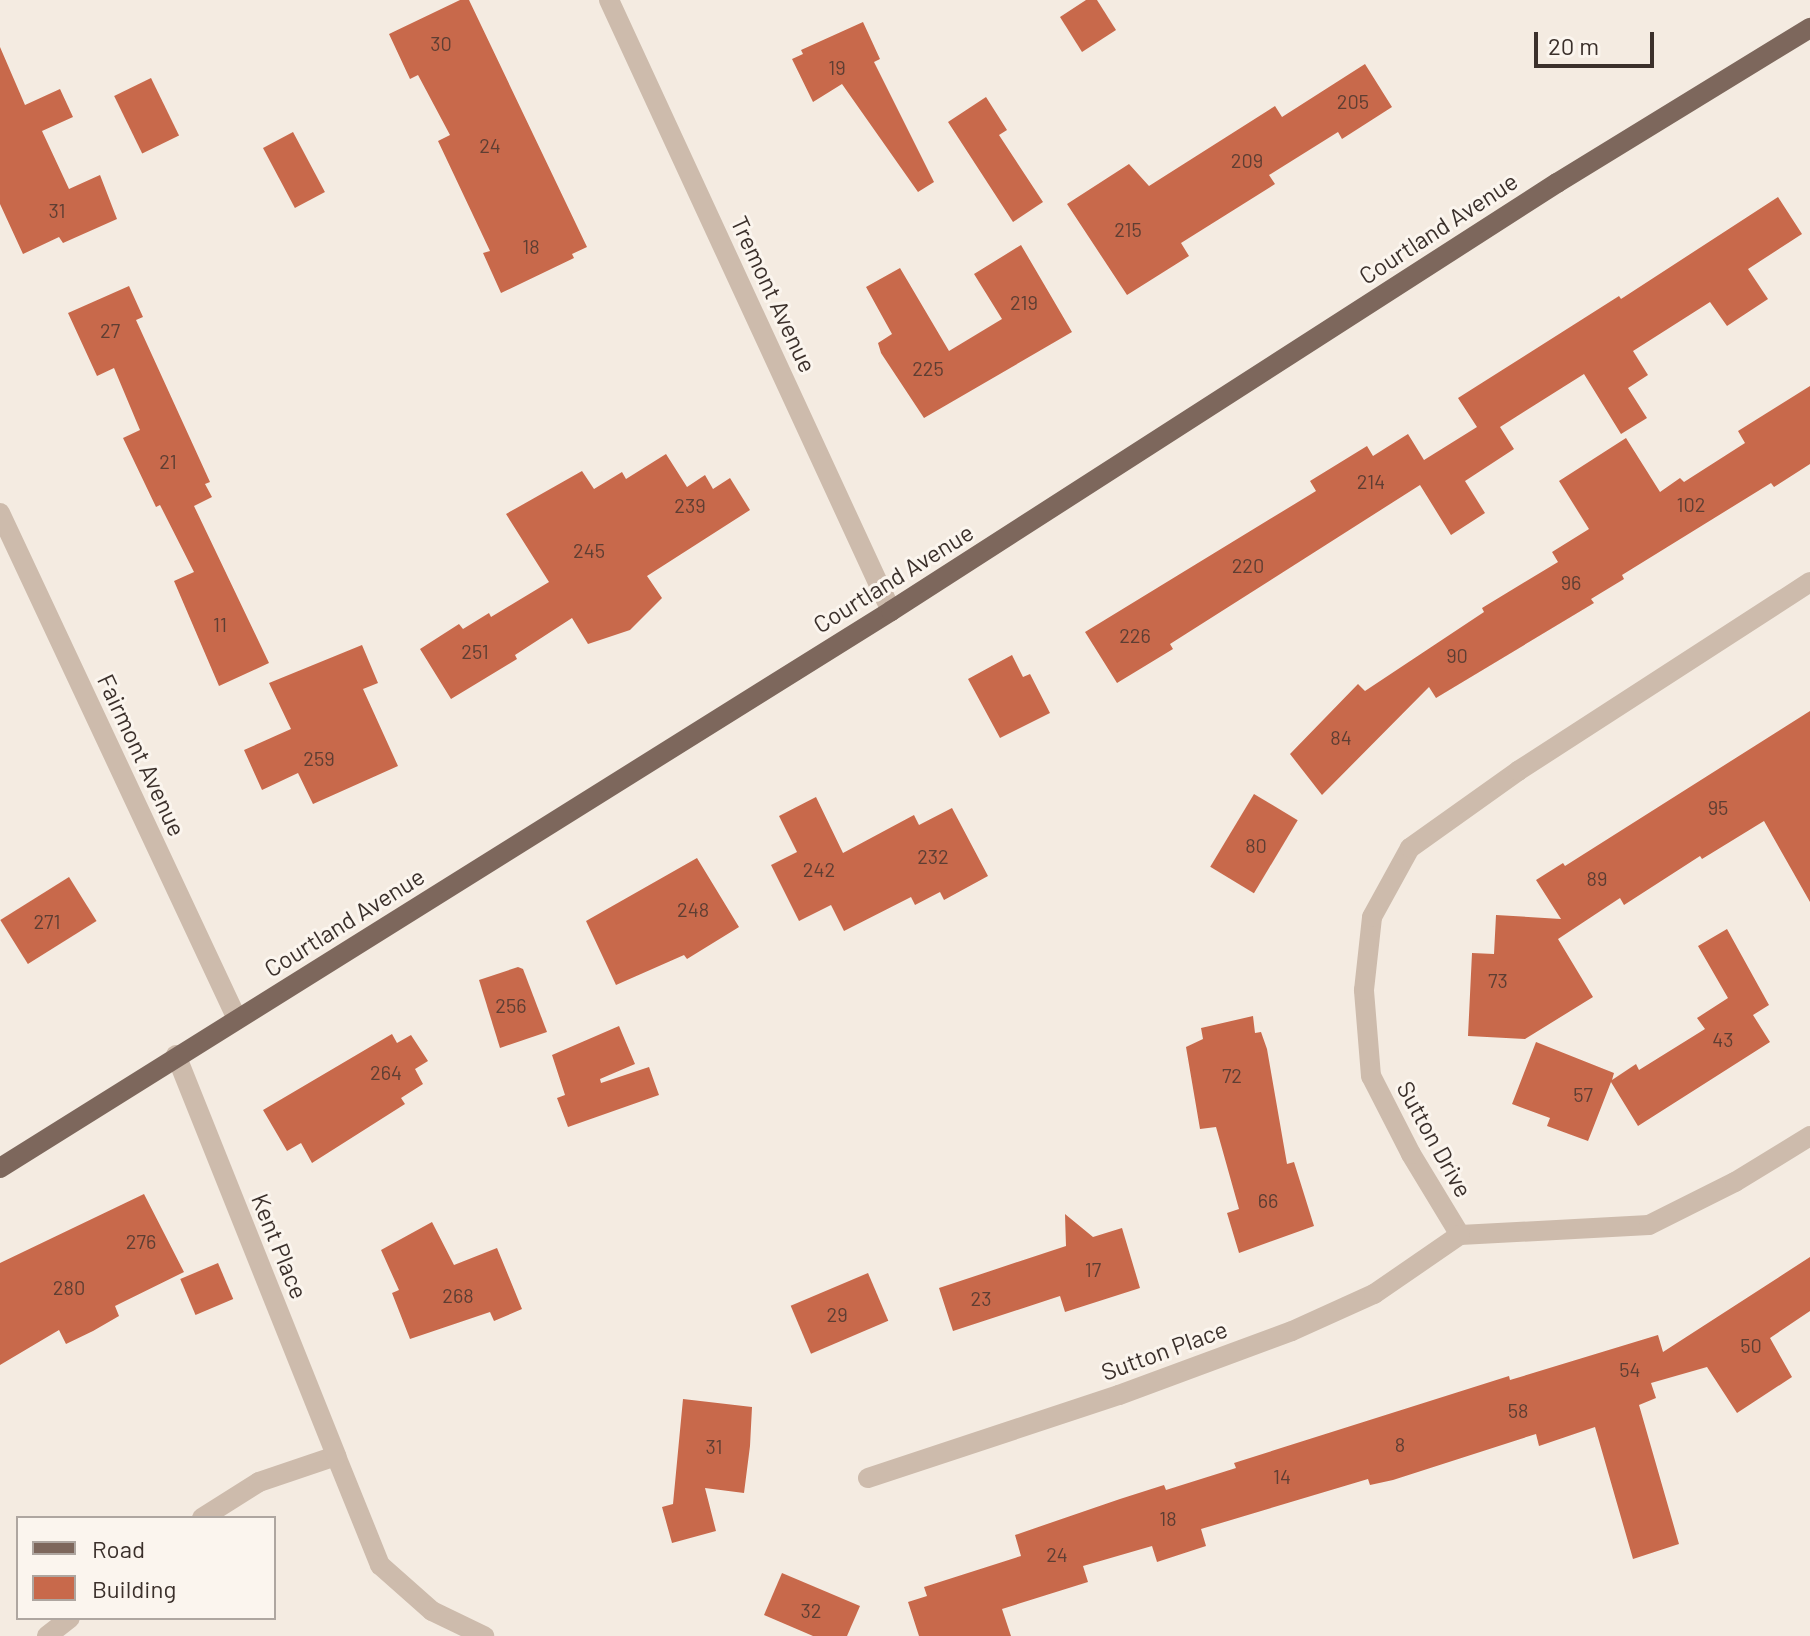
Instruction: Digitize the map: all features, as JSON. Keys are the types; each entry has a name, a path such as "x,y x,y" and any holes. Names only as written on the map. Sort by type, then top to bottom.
{"main road":[{"name":"Courtland Avenue","path":"0,1168 176,1055 891,611 1557,183 1810,28"}],"street":[{"name":"Tremont Avenue","path":"609,0 891,611"},
{"name":"Fairmont Avenue","path":"0,513 237,1019"},
{"name":"Sutton Drive","path":"1810,582 1518,771 1410,848 1372,917 1364,990 1371,1076 1411,1154 1460,1235 1649,1225 1735,1182 1810,1136"},
{"name":"Kent Place","path":"176,1055 380,1565 432,1611 484,1636"},
{"name":"Sutton Place","path":"868,1478 1119,1395 1292,1331 1374,1294 1460,1235"},
{"path":"205,1516 259,1482 336,1456"},
{"path":"47,1636 67,1620"}],"building":[{"path":"460,0 469,0 587,247 572,254 574,258 501,293 483,253 490,251 438,141 450,135 418,75 410,79 389,34"},
{"path":"1086,0 1097,0 1116,30 1082,52 1060,17"},
{"path":"863,22 880,59 874,62 934,182 918,192 842,84 813,102 792,59 803,54 801,50"},
{"path":"0,47 25,105 60,89 73,117 42,131 69,189 100,175 117,219 63,243 59,237 23,254 0,204"},
{"path":"1365,64 1392,107 1342,139 1338,132 1269,175 1275,184 1181,243 1189,256 1127,295 1067,204 1129,164 1149,186 1275,106 1282,117"},
{"path":"151,78 179,136 142,153 114,96"},
{"path":"986,97 1007,130 999,135 1043,202 1013,222 948,122"},
{"path":"293,132 325,192 295,208 263,148"},
{"path":"1778,197 1802,234 1748,269 1768,299 1727,326 1710,302 1633,351 1648,375 1628,388 1647,418 1621,434 1584,374 1500,427 1514,449 1465,481 1485,513 1451,535 1420,485 1170,644 1173,649 1117,683 1085,632 1316,491 1310,481 1367,446 1373,456 1408,434 1424,460 1477,427 1458,398 1619,296 1621,299"},
{"path":"1021,245 1072,332 924,418 881,353 878,343 892,334 866,287 900,268 949,351 1002,319 974,274"},
{"path":"129,286 143,317 136,320 210,482 205,484 212,497 194,506 269,663 219,686 174,581 194,572 160,505 156,507 123,438 140,430 114,368 97,376 68,313"},
{"path":"1810,386 1810,464 1774,487 1771,483 1622,575 1624,579 1591,599 1594,603 1436,698 1429,687 1322,795 1290,754 1358,684 1365,691 1484,612 1482,608 1558,562 1552,552 1589,529 1559,481 1626,438 1660,492 1680,478 1684,482 1745,443 1738,431"},
{"path":"666,454 687,487 705,475 713,489 730,478 750,510 647,576 662,598 630,630 588,644 572,618 515,655 517,659 451,699 420,649 459,624 463,629 489,613 491,617 549,582 506,514 582,471 594,489 622,472 626,479"},
{"path":"362,645 378,683 363,689 398,766 313,804 298,773 262,790 244,750 291,729 269,683"},
{"path":"1012,655 1023,677 1030,674 1050,713 1000,738 968,679"},
{"path":"1810,711 1810,902 1764,821 1702,859 1700,856 1624,905 1620,898 1558,939 1593,997 1525,1039 1468,1036 1472,953 1494,954 1496,915 1561,919 1536,880 1563,863 1565,866"},
{"path":"1254,794 1298,820 1254,893 1210,867"},
{"path":"816,797 843,853 914,815 919,825 952,808 988,876 944,900 940,892 915,905 911,897 844,931 831,905 799,921 771,865 797,852 779,816"},
{"path":"697,858 739,927 687,959 684,955 616,985 586,921"},
{"path":"69,877 97,921 28,964 0,920"},
{"path":"1727,929 1769,1005 1753,1015 1770,1042 1638,1126 1611,1082 1588,1141 1547,1126 1550,1118 1512,1104 1536,1042 1614,1073 1612,1080 1636,1064 1639,1070 1705,1029 1697,1018 1728,998 1698,946"},
{"path":"518,967 523,969 547,1032 500,1048 479,980"},
{"path":"1253,1016 1255,1033 1261,1032 1267,1049 1287,1164 1294,1162 1314,1226 1239,1253 1227,1213 1239,1209 1216,1127 1200,1129 1186,1047 1203,1039 1201,1028"},
{"path":"619,1026 635,1064 600,1079 601,1083 649,1067 659,1095 568,1127 557,1098 565,1095 552,1055"},
{"path":"392,1034 397,1043 411,1035 428,1061 415,1069 423,1084 401,1098 405,1104 312,1163 301,1143 287,1151 263,1110"},
{"path":"144,1194 184,1272 115,1306 119,1316 93,1331 66,1344 59,1330 0,1365 0,1263"},
{"path":"1065,1214 1093,1237 1122,1228 1140,1288 1065,1312 1060,1296 953,1331 939,1288 1066,1246"},
{"path":"432,1222 454,1265 497,1248 522,1309 494,1321 490,1312 410,1339 392,1293 399,1290 381,1250"},
{"path":"1810,1257 1810,1311 1770,1338 1792,1377 1737,1413 1707,1367 1651,1383 1656,1398 1639,1405 1679,1544 1633,1559 1595,1427 1539,1446 1536,1434 1393,1480 1370,1485 1368,1479 1201,1529 1206,1546 1157,1562 1152,1546 1083,1566 1088,1582 1002,1609 1011,1636 919,1636 908,1602 927,1596 924,1587 1021,1556 1015,1535 1164,1485 1166,1490 1236,1468 1234,1463 1509,1376 1510,1380 1658,1335 1663,1352"},
{"path":"218,1263 233,1299 195,1315 180,1279"},
{"path":"868,1273 888,1321 811,1354 791,1306"},
{"path":"683,1399 752,1407 750,1446 744,1493 705,1488 716,1531 672,1543 662,1507 673,1504"},
{"path":"782,1573 860,1606 847,1636 813,1636 764,1615"}]}
